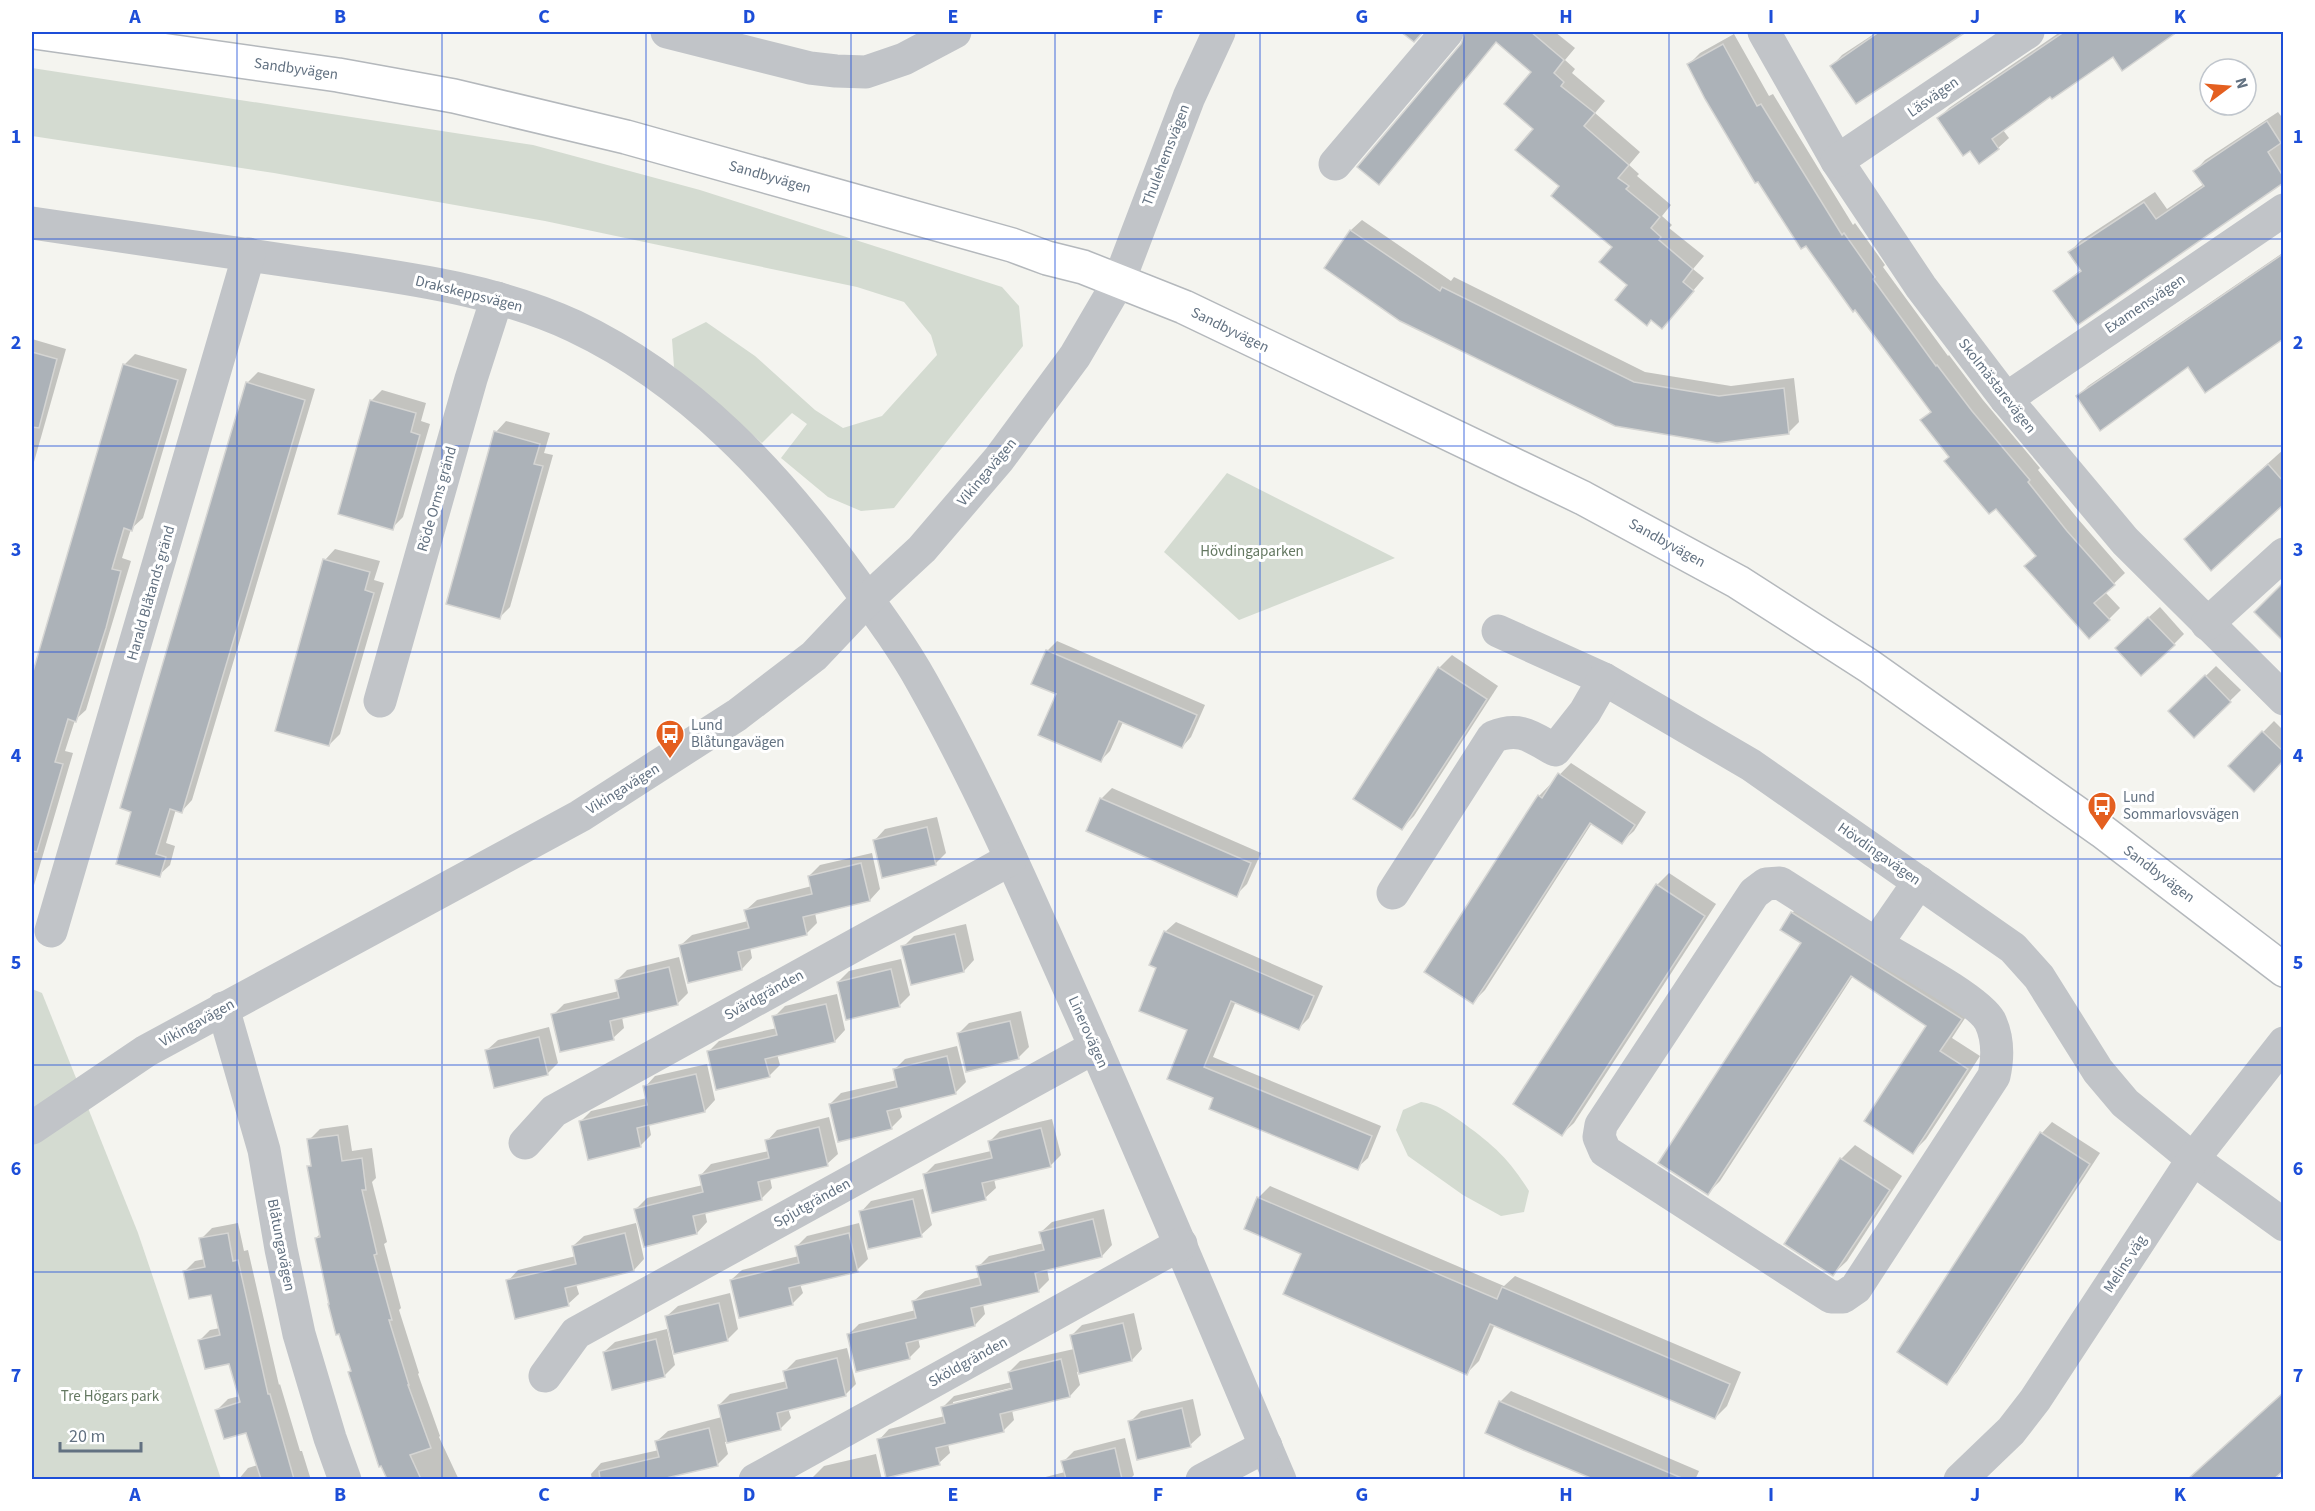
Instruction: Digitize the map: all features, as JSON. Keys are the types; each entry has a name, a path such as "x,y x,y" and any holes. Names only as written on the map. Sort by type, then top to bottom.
{"main road":[{"name":"Sandbyvägen","path":"34,32 338,75 454,96 626,137 1001,241 1047,258 1083,267 1184,307 1583,498 1738,582 1869,666 2073,811 2283,970"}],"street":[{"path":"667,32 810,68 856,72 866,72 904,59 949,33"},
{"name":"Thulehemsvägen","path":"1119,282 1189,97 1219,32"},
{"path":"1335,164 1447,32"},
{"name":"Skolmästarevägen","path":"1764,32 1837,161 1921,287 2006,399 2125,541 2283,699"},
{"name":"Läsvägen","path":"1837,161 2028,32"},
{"name":"Examensvägen","path":"2006,399 2283,210"},
{"name":"Drakskeppsvägen","path":"32,223 374,273 497,298 576,327 642,365 676,388 737,441 776,481 822,536 868,600"},
{"name":"Harald Blåtands gränd","path":"51,931 249,255"},
{"name":"Vikingavägen","path":"32,1128 146,1050 580,816 778,685 814,656 922,549 999,459 1075,356 1119,282"},
{"name":"Röde Orms gränd","path":"380,701 471,379 497,298"},
{"path":"2206,624 2283,554"},
{"name":"Linerovägen","path":"868,600 920,677 965,762 1011,859 1181,1244 1280,1479"},
{"name":"Hövdingavägen","path":"1498,631 1604,679 1750,765 2013,948 2039,977 2098,1071 2125,1103 2193,1159 2283,1226"},
{"path":"1393,893 1494,737 1506,732 1522,732 1555,750 1585,712 1604,679"},
{"name":"Svärdgränden","path":"525,1143 554,1110 1011,859"},
{"path":"1876,944 1919,882"},
{"path":"1780,883 1876,944 1977,1005 1989,1021 1996,1041 1997,1060 1994,1076 1856,1288 1843,1297 1831,1297 1605,1151 1599,1137 1601,1125 1754,893 1766,884 1780,883"},
{"name":"Blåtungavägen","path":"223,1008 264,1150 299,1335 330,1438 345,1479"},
{"name":"Melins väg","path":"1960,1479 2011,1431 2035,1400 2193,1159 2283,1043"},
{"name":"Spjutgränden","path":"545,1376 576,1333 1095,1047"},
{"name":"Sköldgränden","path":"755,1479 1181,1244"},
{"path":"1202,1479 1266,1446"}],"green space":[{"path":"32,68 533,145 700,190 1002,287 1019,306 1023,346 894,508 861,511 828,497 781,458 807,424 792,413 762,443 674,367 672,339 706,322 755,356 815,410 843,428 882,416 937,355 931,335 904,302 857,287 545,221 274,173 32,136"},
{"name":"Hövdingaparken","path":"1227,473 1395,558 1239,620 1164,552"},
{"name":"Tre Högars park","path":"32,989 42,993 138,1233 221,1479 32,1479"},
{"path":"1421,1102 1437,1106 1450,1114 1498,1151 1529,1191 1524,1212 1501,1216 1463,1195 1408,1156 1396,1130 1403,1110"}],"building":[{"path":"1401,32 1423,32 1414,42"},
{"path":"1465,32 1531,32 1564,60 1554,73 1564,82 1561,86 1595,113 1584,126 1629,165 1618,178 1629,186 1626,189 1660,217 1651,228 1661,237 1659,240 1693,269 1683,282 1694,291 1662,329 1651,320 1647,326 1615,300 1627,285 1599,262 1612,247 1551,196 1559,186 1515,150 1533,129 1504,104 1531,72 1496,42 1379,185 1357,167 1461,44"},
{"path":"1879,32 1966,32 1856,104 1830,66"},
{"path":"2064,32 2177,32 2122,71 2113,57 2052,99 2050,97 1992,139 1999,149 1979,164 1970,151 1963,156 1937,118"},
{"path":"1723,44 1757,106 1761,104 1842,235 1844,233 1875,277 1873,279 1936,366 2030,480 2028,482 2067,531 2115,585 2094,603 2110,620 2089,639 2024,566 2036,556 1996,509 1989,514 1944,461 1949,457 1920,420 1931,412 1855,310 1853,312 1806,246 1801,249 1758,182 1755,183 1687,64"},
{"path":"2267,121 2281,143 2268,152 2283,176 2283,183 2078,325 2053,291 2081,271 2068,252 2144,202 2156,219 2204,186 2193,171"},
{"path":"1350,230 1440,291 1442,287 1634,382 1719,396 1784,388 1789,434 1717,443 1615,426 1400,321 1324,268"},
{"path":"2283,254 2283,339 2205,393 2188,367 2100,431 2076,396"},
{"path":"32,352 57,359 39,428 32,427"},
{"path":"123,364 178,380 132,531 124,528 112,569 121,571 106,628 76,722 68,719 55,762 63,764 37,852 32,851 32,675"},
{"path":"246,382 305,400 182,813 170,809 156,854 166,857 160,877 116,864 131,812 120,808"},
{"path":"370,400 416,413 411,432 420,435 393,530 338,514"},
{"path":"494,431 540,444 534,464 543,466 500,619 446,604"},
{"path":"2268,464 2283,481 2283,505 2211,571 2184,539"},
{"path":"323,559 370,572 365,590 374,593 329,746 275,731"},
{"path":"2283,583 2283,641 2254,612"},
{"path":"2148,617 2175,645 2141,676 2115,648"},
{"path":"1046,650 1197,715 1182,748 1119,721 1101,762 1038,735 1056,694 1031,684"},
{"path":"1438,667 1487,699 1402,830 1353,799"},
{"path":"2205,675 2231,702 2194,738 2168,711"},
{"path":"2262,731 2283,751 2283,761 2254,792 2228,766"},
{"path":"1558,773 1635,825 1622,844 1590,823 1473,1004 1424,972 1538,795 1542,798"},
{"path":"1100,798 1251,863 1237,897 1086,831"},
{"path":"927,827 936,865 882,878 873,840"},
{"path":"861,863 870,901 803,917 807,935 738,952 742,970 688,983 679,945 749,928 744,910 812,894 808,876"},
{"path":"1656,884 1705,916 1562,1136 1513,1104"},
{"path":"1791,912 1962,1019 1940,1051 1968,1069 1913,1154 1864,1121 1926,1026 1851,976 1708,1195 1658,1163 1801,943 1780,930"},
{"path":"1164,931 1314,996 1299,1030 1231,1001 1204,1067 1372,1136 1358,1170 1209,1109 1213,1098 1167,1079 1187,1030 1139,1011 1156,968 1149,965"},
{"path":"955,934 964,972 911,985 901,946"},
{"path":"669,967 678,1005 610,1021 614,1040 560,1052 551,1014 619,998 615,980"},
{"path":"891,969 900,1007 846,1020 837,982"},
{"path":"826,1004 835,1042 765,1059 770,1077 716,1090 707,1051 777,1035 772,1016"},
{"path":"1010,1021 1019,1059 966,1072 957,1033"},
{"path":"539,1037 548,1075 494,1088 485,1050"},
{"path":"947,1056 956,1094 887,1111 892,1129 838,1142 829,1104 897,1087 893,1069"},
{"path":"696,1074 705,1112 637,1128 641,1147 588,1160 579,1121 647,1105 643,1086"},
{"path":"819,1127 828,1166 758,1182 762,1200 693,1216 697,1234 644,1247 634,1209 703,1192 699,1175 769,1158 765,1140"},
{"path":"1041,1128 1051,1167 982,1183 986,1200 932,1213 923,1174 992,1158 988,1141"},
{"path":"2040,1132 2090,1164 1947,1385 1897,1352"},
{"path":"338,1135 342,1161 362,1158 366,1190 362,1190 377,1254 374,1255 392,1320 389,1320 408,1385 431,1448 410,1455 421,1479 387,1479 381,1466 379,1467 348,1372 351,1371 339,1334 336,1335 328,1304 315,1238 320,1237 307,1166 311,1166 307,1139"},
{"path":"1840,1158 1890,1190 1833,1276 1784,1244"},
{"path":"1257,1197 1497,1299 1502,1287 1730,1384 1715,1419 1490,1324 1467,1375 1283,1294 1301,1254 1244,1229"},
{"path":"913,1199 922,1237 868,1249 859,1211"},
{"path":"1093,1219 1102,1257 1035,1273 1039,1292 971,1308 975,1326 906,1343 910,1359 856,1372 847,1334 916,1318 912,1301 981,1285 976,1266 1044,1250 1039,1232"},
{"path":"228,1233 233,1261 238,1260 268,1394 270,1394 294,1479 261,1479 246,1433 224,1439 215,1410 240,1402 229,1364 205,1369 198,1340 220,1335 211,1295 189,1299 183,1271 205,1267 199,1238"},
{"path":"625,1233 634,1271 565,1288 569,1306 515,1319 506,1280 576,1264 572,1246"},
{"path":"849,1233 858,1272 789,1288 793,1305 739,1318 730,1280 799,1263 795,1246"},
{"path":"719,1303 728,1341 674,1354 665,1316"},
{"path":"1123,1323 1132,1361 1079,1374 1070,1335"},
{"path":"656,1339 665,1377 612,1390 603,1352"},
{"path":"837,1358 846,1396 777,1413 781,1430 727,1443 718,1405 787,1388 783,1371"},
{"path":"1061,1359 1070,1397 1000,1414 1004,1432 936,1448 940,1465 886,1478 877,1439 945,1423 941,1407 1012,1389 1008,1372"},
{"path":"2283,1393 2283,1471 2274,1479 2188,1479"},
{"path":"1499,1401 1684,1479 1593,1479 1523,1450 1485,1433"},
{"path":"1182,1408 1191,1447 1137,1460 1128,1421"},
{"path":"709,1428 718,1466 662,1479 600,1479 599,1471 659,1457 655,1441"},
{"path":"1115,1448 1122,1479 1066,1479 1061,1461"}],"place":[{"name":"Lund Blåtungavägen","path":"670,760"},
{"name":"Lund Sommarlovsvägen","path":"2102,832"}]}
